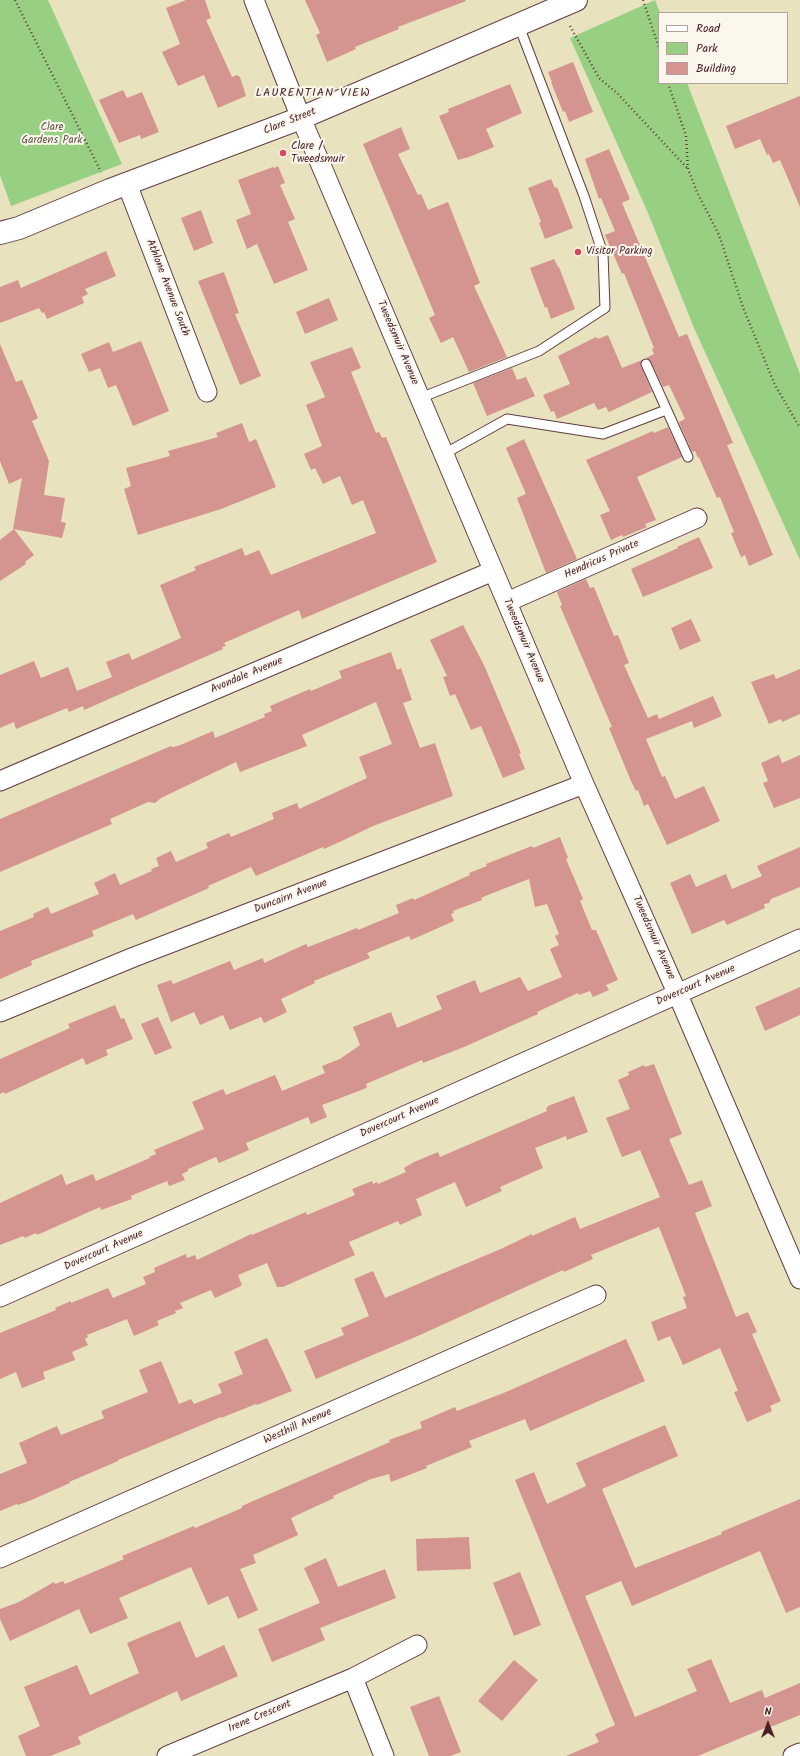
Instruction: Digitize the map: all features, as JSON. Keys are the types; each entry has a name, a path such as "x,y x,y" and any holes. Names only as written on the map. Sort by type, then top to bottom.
{"street":[{"name":"Tweedsmuir Avenue","path":"254,0 301,118 493,571 584,784 678,995 800,1279"},
{"name":"Clare Street","path":"0,233 19,228 118,187 301,118 519,26 568,3"},
{"name":"Athlone Avenue South","path":"118,187 207,392"},
{"name":"Hendricus Private","path":"507,602 697,518"},
{"name":"Avondale Avenue","path":"0,781 493,571"},
{"name":"Duncairn Avenue","path":"0,1012 134,957 584,784"},
{"name":"Dovercourt Avenue","path":"0,1297 678,995 800,939"},
{"name":"Westhill Avenue","path":"0,1558 596,1295"},
{"name":"Irene Crescent","path":"166,1756 353,1678 417,1645"},
{"path":"353,1678 384,1756"},
{"path":"793,1756 800,1753"}],"lane":[{"path":"420,398 539,351 605,308 603,254 584,196 519,26"},
{"path":"646,364 688,457"},
{"path":"444,454 507,419 602,434 666,410"}],"path":[{"path":"15,0 118,187"},
{"path":"643,0 658,45"},
{"path":"568,3 574,35 599,78 618,94 688,169"},
{"path":"668,84 686,136 688,169 697,192 719,235 744,310 775,385 800,428"}],"green space":[{"name":"Clare Gardens Park","path":"0,0 48,0 122,164 11,206 0,175"},
{"path":"655,0 660,12 658,12 658,84 687,84 800,374 800,560 694,328 648,213 570,38"}],"building":[{"path":"186,0 205,0 211,18 206,20 232,77 237,75 240,77 246,96 218,108 204,75 178,86 162,52 180,44 166,8"},
{"path":"305,0 466,1 398,27 399,29 355,47 356,49 327,62 316,35 320,33"},
{"path":"573,62 593,112 569,122 565,111 563,112 548,72"},
{"path":"510,84 522,113 486,129 494,147 458,160 439,116 449,112 448,109"},
{"path":"123,90 127,98 142,92 159,132 141,139 140,135 119,143 99,100"},
{"path":"800,96 800,207 780,160 773,163 769,154 767,155 760,139 735,149 726,126"},
{"path":"401,127 410,149 398,154 418,195 421,194 428,210 448,202 480,283 474,286 507,357 469,372 453,337 441,343 429,318 435,315 363,144"},
{"path":"609,149 630,199 622,203 679,337 687,334 733,443 727,445 773,555 749,566 745,555 741,557 731,533 734,532 720,497 717,498 699,457 698,458 695,451 692,452 679,422 685,419 669,385 663,387 651,362 646,358 654,354 652,349 654,348 624,273 622,274 605,235 615,231 601,198 599,199 585,159"},
{"path":"278,166 285,183 280,185 295,219 288,222 308,270 274,284 257,244 247,249 236,220 251,214 238,180"},
{"path":"551,179 555,188 557,187 573,228 545,239 539,223 541,222 528,188"},
{"path":"201,210 213,243 194,251 181,218"},
{"path":"106,251 116,276 85,289 88,294 82,297 84,303 47,319 44,312 42,313 39,308 0,323 0,287 18,280 21,288"},
{"path":"554,259 559,267 575,309 551,319 547,307 545,308 530,268"},
{"path":"224,272 239,313 235,314 261,376 240,385 198,281"},
{"path":"329,298 338,320 305,334 296,312"},
{"path":"608,335 622,368 642,360 641,366 652,392 609,412 606,407 598,410 594,403 557,419 554,411 551,412 543,395 570,384 558,356 596,337 598,339"},
{"path":"141,341 169,411 133,426 116,385 108,388 100,368 89,372 81,354 109,342 113,352"},
{"path":"0,344 16,382 22,380 38,418 32,421 49,461 44,495 65,498 61,522 66,523 62,538 13,529 22,478 9,484 0,461"},
{"path":"352,347 361,368 351,372 376,433 379,432 382,438 386,437 437,562 302,619 299,610 224,643 226,646 222,647 223,649 84,710 83,706 69,712 67,708 16,729 14,722 0,728 0,675 34,661 41,678 68,667 77,691 112,677 106,662 129,653 132,660 181,638 160,585 196,570 194,567 242,548 245,556 259,550 271,575 376,533 363,500 352,505 340,476 323,484 315,468 311,470 304,454 322,446 306,405 325,397 310,362"},
{"path":"512,368 517,380 526,377 535,396 487,416 473,383"},
{"path":"242,423 249,442 256,439 276,487 221,509 138,535 124,489 131,486 126,468 170,456 168,451 218,437 216,433"},
{"path":"668,427 682,457 637,477 656,520 645,524 647,527 623,537 622,535 611,540 600,515 610,511 586,460 653,431 654,433"},
{"path":"524,439 577,559 546,573 517,498 526,494 506,448"},
{"path":"14,529 34,555 25,562 26,564 0,581 0,540"},
{"path":"699,537 713,568 643,597 631,569"},
{"path":"586,579 590,588 594,587 614,636 618,635 629,663 624,665 648,718 657,714 659,719 713,696 722,716 694,728 692,721 646,739 662,777 665,776 675,799 704,786 720,821 667,845 648,804 644,806 638,790 636,791 631,781 609,728 612,727 560,606 562,605 557,592"},
{"path":"691,619 701,641 680,650 671,628"},
{"path":"463,625 484,665 521,753 519,754 525,769 503,778 481,726 471,730 455,694 450,696 443,677 447,676 430,640"},
{"path":"391,652 397,670 401,668 412,700 403,703 420,748 435,743 453,796 373,826 324,849 323,847 256,876 251,867 208,886 209,888 136,920 133,914 92,931 94,936 31,961 32,965 0,979 0,931 34,917 33,914 48,907 51,914 99,894 94,883 115,873 120,885 152,871 151,869 159,866 156,858 171,851 176,862 208,848 206,843 229,833 231,837 274,819 272,813 297,803 299,809 367,778 359,757 392,744 376,702 302,735 307,746 240,772 236,762 161,798 155,803 148,802 110,819 112,824 0,872 0,819 171,746 178,746 213,731 215,738 265,717 264,714 272,711 270,706 310,689 311,691 342,678 339,671"},
{"path":"800,669 800,714 782,722 781,719 769,724 751,682 774,674 776,679"},
{"path":"779,755 782,763 800,755 800,798 774,808 763,783 768,781 761,763"},
{"path":"560,837 568,858 566,859 583,899 580,901 592,930 596,930 618,980 606,985 609,990 593,997 590,991 579,995 578,993 537,1012 538,1014 464,1047 423,1063 422,1060 366,1084 367,1087 364,1089 322,1105 327,1117 311,1124 308,1117 246,1143 249,1150 219,1163 216,1157 188,1169 188,1171 182,1174 185,1180 169,1186 167,1181 131,1196 132,1199 101,1210 100,1207 37,1235 36,1233 25,1238 23,1236 0,1245 0,1203 62,1174 66,1185 93,1174 96,1181 150,1158 149,1157 156,1154 154,1150 204,1129 192,1102 223,1089 226,1095 275,1075 282,1091 325,1073 322,1066 340,1059 360,1045 353,1027 391,1012 397,1028 442,1009 436,996 475,980 480,993 520,977 528,991 562,977 550,949 559,945 555,936 559,934 547,904 535,907 529,879 490,894 481,898 482,900 453,911 454,913 451,914 454,921 411,940 409,936 367,953 370,958 314,981 315,983 281,999 287,1012 264,1023 261,1017 230,1030 223,1015 200,1025 194,1012 171,1022 157,985 171,980 173,984 230,961 234,970 263,958 264,963 306,944 308,947 357,928 358,930 399,913 396,905 413,898 414,900 470,875 469,873 487,866 486,864"},
{"path":"800,847 800,887 771,899 769,903 764,904 765,908 727,925 724,920 692,934 670,883 690,874 696,887 726,874 732,889 762,876 757,866"},
{"path":"800,987 800,1015 765,1031 755,1007"},
{"path":"115,1005 121,1019 124,1018 133,1039 106,1050 108,1055 86,1065 83,1058 5,1094 4,1092 0,1094 0,1059 70,1028 68,1024"},
{"path":"158,1017 172,1048 155,1055 141,1024"},
{"path":"654,1064 682,1134 669,1139 689,1185 702,1180 712,1206 695,1213 736,1317 748,1312 757,1332 752,1334 781,1401 770,1406 772,1411 747,1422 734,1392 738,1391 720,1348 683,1365 670,1336 658,1341 651,1322 687,1308 683,1297 686,1296 659,1227 591,1255 593,1259 564,1272 563,1270 420,1335 316,1379 304,1351 344,1335 341,1328 369,1316 354,1279 373,1271 385,1298 503,1248 532,1234 532,1236 575,1217 580,1229 660,1197 640,1150 622,1157 606,1118 630,1109 618,1080 629,1075 628,1072 644,1065 645,1067"},
{"path":"574,1096 588,1132 567,1140 566,1136 535,1148 543,1168 500,1187 502,1191 466,1207 455,1182 416,1199 422,1215 400,1225 398,1221 349,1242 355,1255 283,1287 277,1287 267,1263 238,1275 242,1285 239,1287 215,1298 211,1290 180,1303 183,1308 175,1311 176,1313 157,1321 159,1325 134,1336 127,1319 87,1335 88,1337 85,1339 88,1345 72,1352 75,1360 43,1372 45,1379 22,1388 16,1372 0,1379 0,1333 56,1310 55,1308 71,1301 71,1303 108,1288 113,1298 146,1284 143,1277 155,1272 154,1268 186,1254 187,1258 195,1255 197,1260 251,1234 252,1235 306,1212 307,1215 355,1195 352,1189 372,1181 373,1184 377,1182 378,1184 406,1172 404,1168 414,1162 438,1152 440,1157 547,1111 546,1108 548,1106"},
{"path":"267,1338 292,1391 221,1417 118,1460 29,1501 0,1511 0,1474 27,1463 19,1443 57,1426 61,1435 104,1418 101,1411 148,1392 139,1370 161,1361 179,1404 191,1399 194,1404 222,1393 218,1384 243,1374 234,1352"},
{"path":"626,1339 645,1381 530,1431 525,1419 469,1441 472,1447 426,1466 427,1468 391,1482 389,1474 371,1479 333,1496 334,1498 291,1518 298,1535 253,1555 256,1563 240,1569 258,1610 238,1619 228,1596 208,1605 191,1567 119,1598 128,1618 90,1634 79,1609 10,1641 0,1619 0,1609 19,1602 54,1582 55,1584 63,1581 65,1584 124,1559 122,1556 242,1508 242,1506 390,1442 389,1440 422,1428 420,1422 455,1407 457,1411 506,1392"},
{"path":"665,1425 678,1456 602,1489 635,1568 722,1534 721,1532 800,1499 800,1607 786,1613 760,1551 632,1606 621,1581 585,1596 635,1717 697,1691 687,1669 711,1659 730,1703 762,1690 765,1698 800,1683 800,1715 698,1756 566,1756 599,1742 595,1734 615,1725 515,1480 534,1472 547,1504 586,1486 576,1463"},
{"path":"469,1537 471,1569 417,1571 416,1539"},
{"path":"326,1558 338,1587 385,1569 396,1598 320,1628 325,1640 272,1662 258,1629 320,1603 304,1568"},
{"path":"520,1572 541,1625 514,1636 493,1583"},
{"path":"180,1621 196,1658 224,1645 238,1676 181,1701 177,1691 78,1737 81,1744 50,1756 26,1756 18,1736 40,1726 24,1687 77,1665 90,1695 139,1673 127,1643"},
{"path":"514,1660 538,1680 502,1721 478,1701"},
{"path":"439,1696 461,1752 450,1756 429,1756 410,1707"}],"place":[{"name":"Clare / Tweedsmuir","path":"283,153"},
{"name":"Visitor Parking","path":"578,252"}],"district":[{"name":"LAURENTIAN VIEW","path":"313,94"}]}
